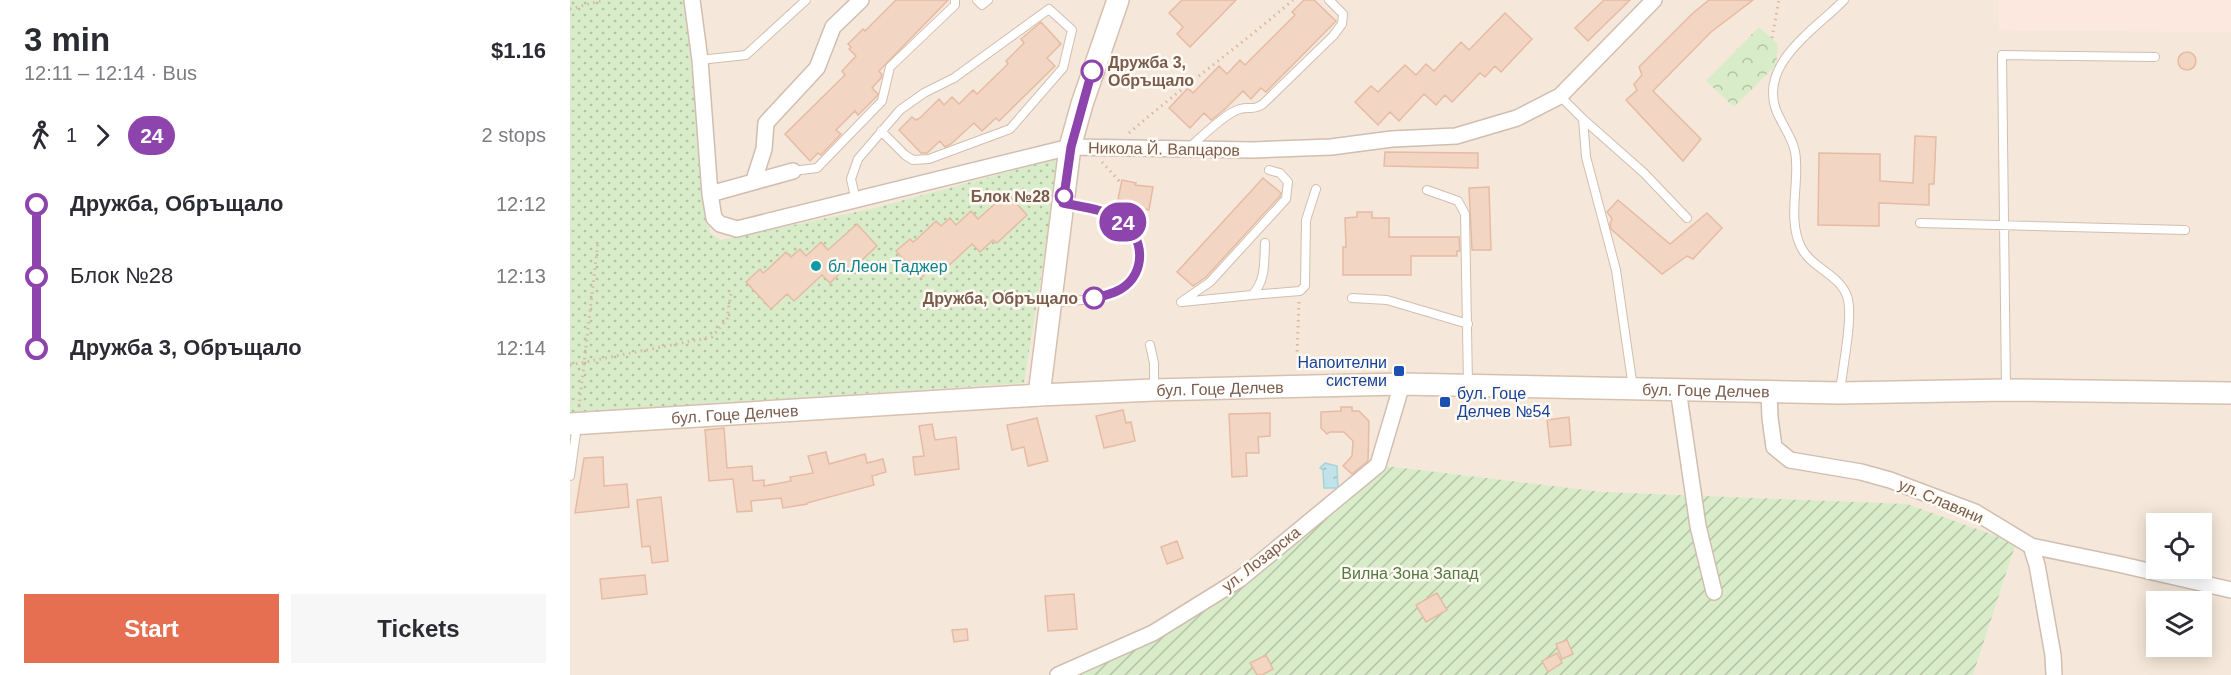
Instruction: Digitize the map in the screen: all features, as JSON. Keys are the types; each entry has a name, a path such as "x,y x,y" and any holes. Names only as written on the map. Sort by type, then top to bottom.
{"main road":[{"path":"1039,395 1071,147 1082,104 1118,0"},
{"name":"бул. Гоце Делчев","path":"573,424 1039,395 1402,384 1840,393 2006,390 2231,393"}],"street":[{"name":"Никола Й. Вапцаров","path":"692,0 700,60 710,194 714,218 720,224 737,229 856,201 1002,162 1071,147 1253,150 1332,147 1392,139 1455,136 1517,118 1560,96 1654,0"},
{"path":"754,180 764,149 766,123 817,68 833,27 861,0"},
{"path":"710,194 793,171"},
{"name":"ул. Лозарска","path":"1058,675 1153,633 1240,579 1378,465 1402,384"},
{"path":"1678,389 1698,526 1714,592"},
{"name":"ул. Славяни","path":"1769,392 1774,447 1790,460 1861,472 1890,480 1975,513 2031,546 2231,590"},
{"path":"2031,546 2037,565 2053,655 2054,675"}],"lane":[{"path":"700,60 746,55 806,0"},
{"path":"793,171 817,168 882,101 890,67 955,5 955,0"},
{"path":"977,0 982,4 988,0"},
{"path":"1189,148 1226,117 1241,108 1256,109 1263,104 1333,36 1342,24 1343,14 1329,0"},
{"path":"1840,393 1849,317 1848,297 1838,282 1810,260 1797,239 1795,222 1797,158 1772,96 1774,82 1783,61 1844,0"},
{"path":"856,201 851,179 858,159 881,131 900,110 924,93 954,78 1048,9 1072,30 1063,68 1010,129 929,159 913,160 881,131"},
{"path":"2006,390 2002,55 2155,57"},
{"path":"1560,96 1644,173 1687,218"},
{"path":"1583,119 1586,157 1616,270 1634,390"},
{"path":"1269,170 1280,173 1288,182 1286,199 1210,282 1181,302 1300,291 1305,286 1306,220 1316,189"},
{"path":"1427,190 1458,201 1465,214 1468,386"},
{"path":"1049,304 1109,295 1122,288 1131,279 1140,260 1135,236 1121,220 1108,213 1063,203"},
{"path":"1920,223 2185,230"},
{"path":"1252,295 1260,287 1263,277 1265,243"},
{"path":"1352,298 1387,300 1468,324"},
{"path":"1150,345 1155,372 1154,390"},
{"path":"570,476 573,424"}],"path":[{"path":"570,9 604,0"},
{"path":"1111,148 1204,70 1263,26 1293,0"},
{"path":"1772,38 1779,0"},
{"path":"573,424 584,364 598,242"},
{"path":"1300,291 1297,354 1301,367 1313,386"},
{"path":"570,365 712,337 727,319 731,293"}],"shaded area":[{"path":"570,0 2231,0 2231,675 1973,675 2016,543 1378,465 1240,579 1059,675 570,675"},
{"path":"1999,0 2231,0 2231,32 1999,30"}],"green space":[{"path":"570,0 684,0 710,233 721,240 871,209 1060,158 1024,383 570,413"},
{"path":"1759,27 1778,44 1776,65 1734,107 1706,81"},
{"name":"Вилна Зона Запад","path":"1378,465 1603,492 1907,504 2016,543 1973,675 1065,675 1240,579"}],"water":[{"path":"1325,463 1337,466 1338,488 1324,488 1323,470 1320,468"}],"building":[{"path":"896,0 948,0 879,71 881,78 872,88 878,94 877,96 858,115 855,111 836,130 841,134 821,155 818,153 810,161 785,134 845,75 842,71 856,56 849,49 851,47 848,44 863,29 865,31"},
{"path":"1182,0 1236,0 1190,47 1177,34 1183,27 1169,13"},
{"path":"1304,0 1314,0 1336,21 1266,92 1261,88 1251,99 1243,91 1211,120 1204,113 1190,128 1169,108 1188,88 1193,93 1219,66 1227,74 1240,60 1245,65 1295,15 1292,12"},
{"path":"1604,0 1630,0 1588,41 1575,28"},
{"path":"1709,0 1753,0 1711,32 1653,91 1701,139 1683,161 1626,100 1637,90 1634,84 1642,75 1639,67"},
{"path":"1505,13 1532,39 1501,72 1495,66 1485,77 1480,73 1452,102 1445,95 1436,105 1424,94 1399,121 1390,112 1378,125 1355,102 1371,86 1378,92 1405,65 1416,75 1426,64 1434,71 1461,42 1469,50"},
{"path":"1041,22 1061,44 1047,58 1055,66 999,121 996,118 982,131 974,123 951,144 945,147 940,141 927,153 921,153 899,130 912,117 916,120 920,118 939,99 944,105 952,97 959,104 973,90 977,94 1008,64 1006,61 1024,43 1021,39"},
{"path":"2187,52 2193,55 2196,61 2193,67 2187,70 2181,67 2178,61 2181,55"},
{"path":"1915,136 1936,137 1934,184 1929,184 1929,205 1879,203 1879,226 1818,225 1819,153 1880,154 1880,181 1913,183"},
{"path":"1385,152 1478,153 1478,168 1384,166"},
{"path":"1263,178 1281,193 1280,196 1206,277 1193,286 1177,272"},
{"path":"1122,180 1136,183 1135,185 1153,187 1149,210 1133,206 1134,202 1118,199"},
{"path":"1489,187 1491,250 1472,250 1469,188"},
{"path":"1007,193 1027,215 997,243 993,240 980,252 972,244 944,270 937,263 921,278 896,251 910,239 913,242 917,239 936,221 941,226 950,218 956,225 971,211 978,219"},
{"path":"1618,200 1670,244 1707,213 1722,228 1693,259 1687,256 1662,274 1611,229 1612,219 1607,212"},
{"path":"1357,212 1372,212 1372,218 1389,218 1389,237 1459,237 1460,251 1457,251 1457,256 1411,256 1411,275 1343,275 1343,247 1346,247 1345,218 1357,217"},
{"name":"бл.Леон Таджер","path":"857,224 877,246 847,274 843,270 830,283 822,275 794,301 787,294 771,309 746,282 760,269 763,273 767,270 786,252 791,257 800,249 806,256 821,242 828,250"},
{"path":"1341,407 1352,407 1352,411 1359,411 1369,421 1368,461 1352,474 1343,466 1352,456 1353,441 1344,432 1327,434 1321,428 1321,412 1341,411"},
{"path":"1123,410 1126,423 1131,422 1135,441 1104,448 1096,416"},
{"path":"1270,413 1270,436 1258,437 1259,453 1246,453 1247,476 1232,477 1229,414"},
{"path":"1569,417 1571,445 1550,447 1547,420"},
{"path":"1037,418 1048,461 1028,466 1024,447 1012,450 1007,425"},
{"path":"932,424 935,440 956,437 959,469 915,475 913,457 924,456 919,426"},
{"path":"724,428 727,468 752,466 753,481 764,480 764,486 791,481 790,477 813,473 808,456 826,452 829,464 865,454 867,463 883,459 886,472 872,476 874,485 807,504 783,508 781,498 751,501 752,511 737,512 733,479 709,481 705,430"},
{"path":"603,457 604,486 627,484 629,507 575,513 584,458"},
{"path":"661,497 668,561 652,563 650,546 642,547 637,500"},
{"path":"1177,541 1183,558 1167,564 1161,547"},
{"path":"645,575 647,594 602,599 600,579"},
{"path":"1437,593 1447,610 1426,622 1416,605"},
{"path":"1074,594 1077,629 1048,631 1045,596"},
{"path":"967,629 968,640 954,642 952,630"},
{"path":"1567,640 1573,654 1562,659 1556,644"},
{"path":"1557,653 1562,663 1548,672 1542,661"},
{"path":"1266,655 1273,669 1257,675 1250,663"}],"bus line":[{"name":"24","path":"1092,71 1071,147 1063,203 1108,213 1121,220 1135,236 1140,260 1137,270 1122,288 1109,295 1094,298"}],"place":[{"name":"Дружба 3, Обръщало","path":"1092,71"},
{"name":"Блок №28","path":"1064,196"},
{"name":"бл.Леон Таджер","path":"816,266"},
{"name":"Дружба, Обръщало","path":"1094,298"},
{"name":"Напоителни системи","path":"1399,371"},
{"name":"бул. Гоце Делчев №54","path":"1445,402"}]}
